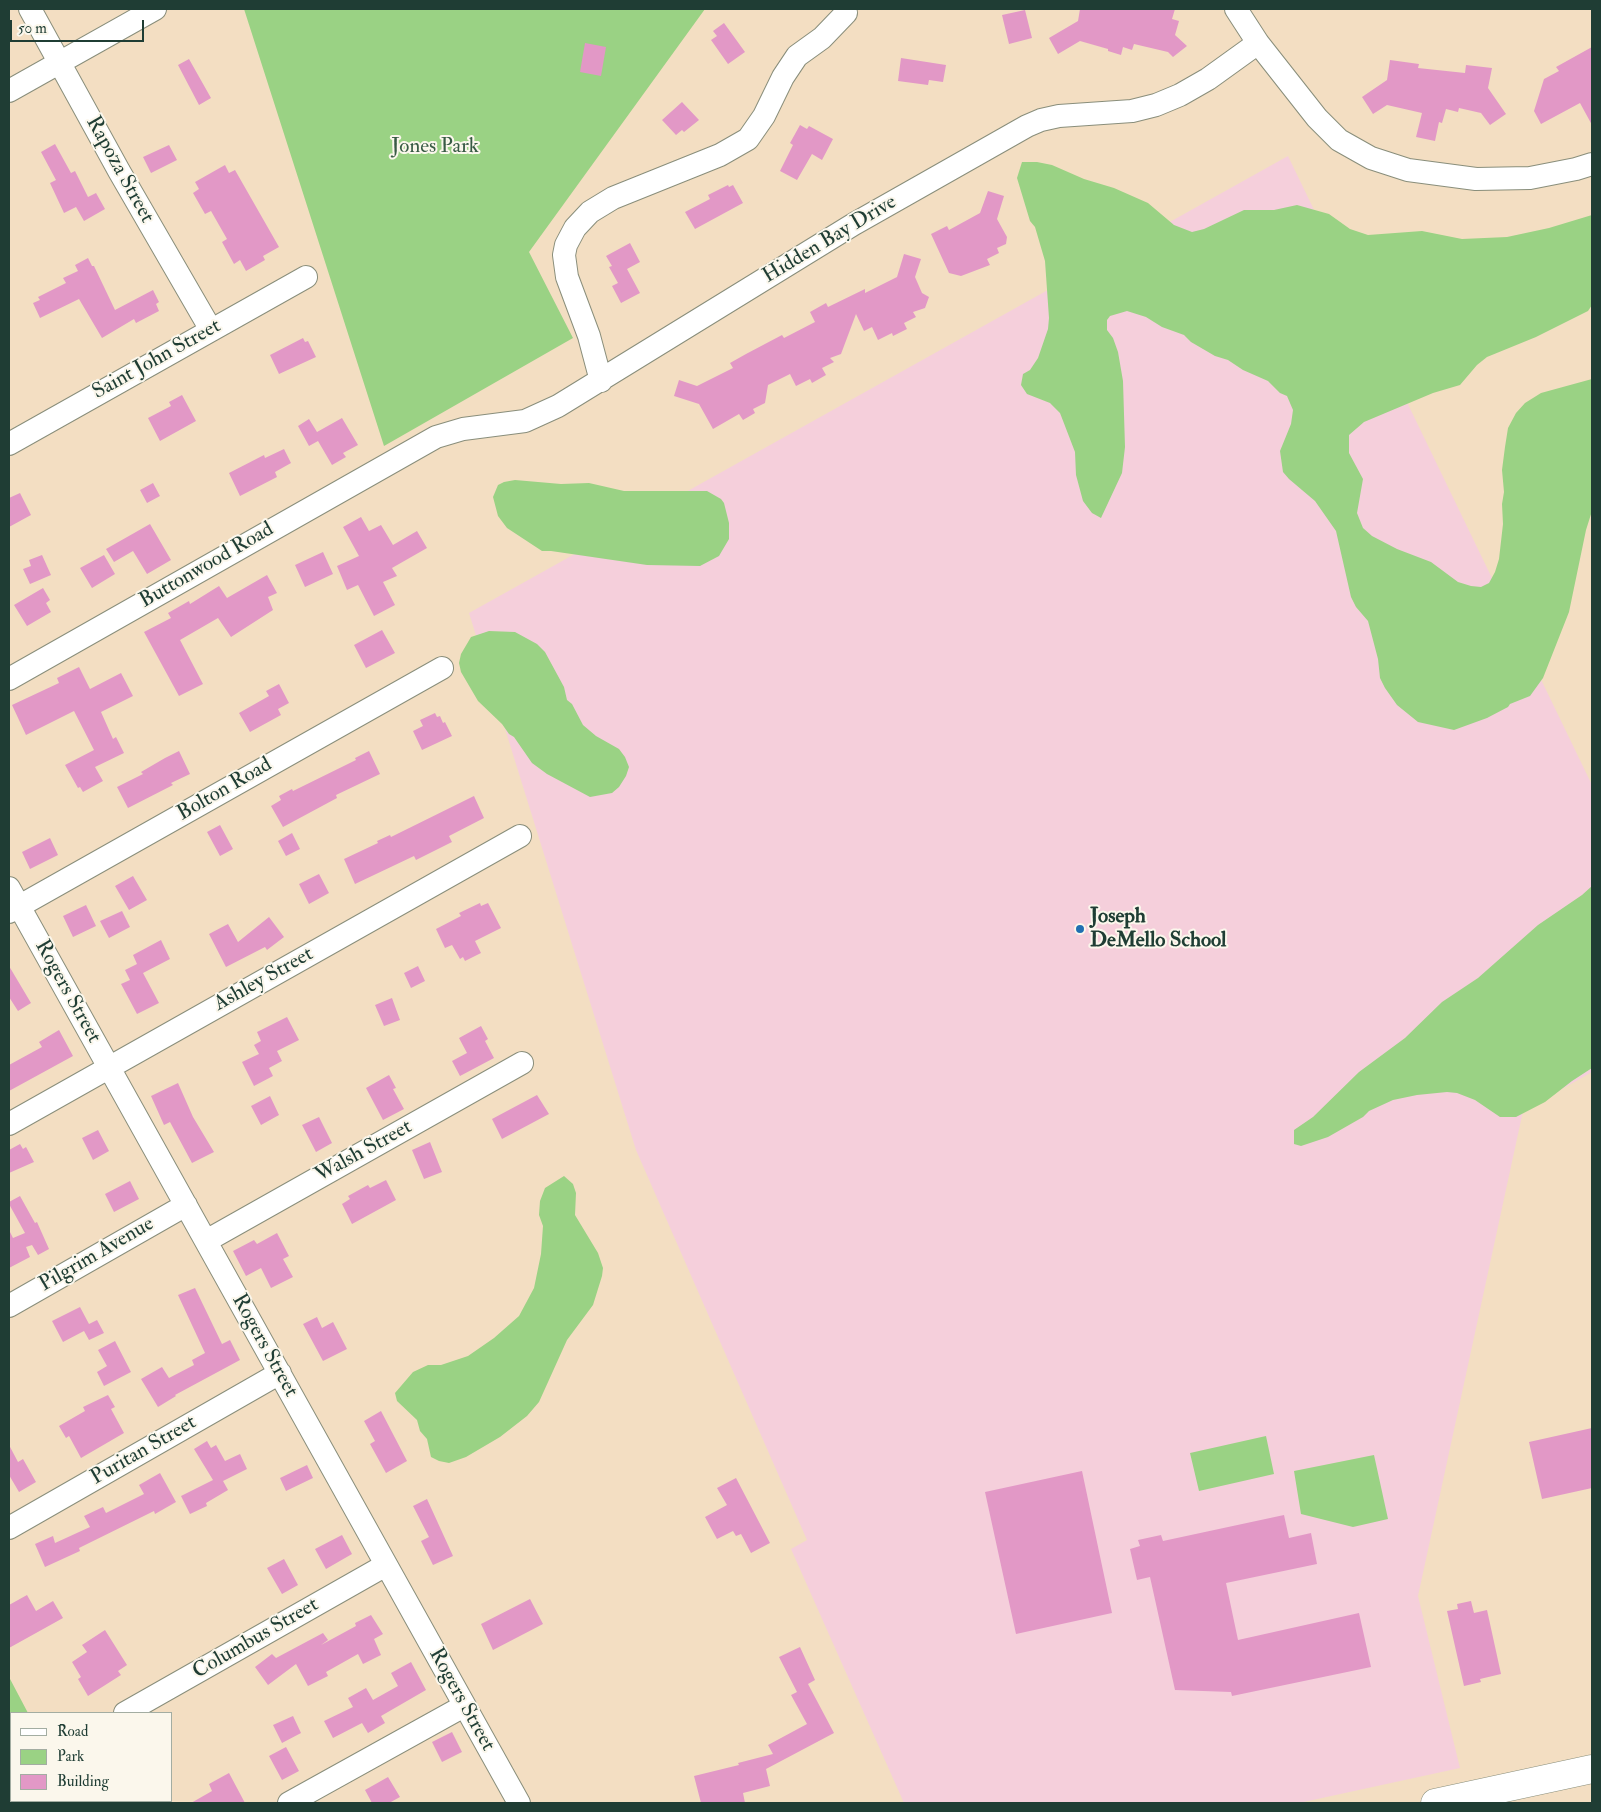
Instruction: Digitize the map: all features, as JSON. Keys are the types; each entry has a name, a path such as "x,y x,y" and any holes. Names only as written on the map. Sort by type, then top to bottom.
{"main road":[{"path":"1435,1803 1490,1797 1592,1770"}],"street":[{"name":"Rapoza Street","path":"30,9 119,171 211,330"},
{"path":"9,91 156,9"},
{"path":"1236,9 1258,43 1307,107 1339,140 1371,158 1408,170 1476,179 1530,178 1576,170 1592,164"},
{"path":"601,381 589,336 566,272 564,255 566,245 575,228 590,212 613,198 720,155 748,138 764,116 786,71 796,56 822,38 846,13"},
{"name":"Hidden Bay Drive","path":"405,454 451,432 512,424 536,417 558,406 854,224 1026,126 1059,116 1132,111 1156,105 1180,95 1208,79 1258,43"},
{"name":"Saint John Street","path":"9,444 306,277"},
{"name":"Buttonwood Road","path":"9,679 405,454"},
{"name":"Bolton Road","path":"12,902 442,668"},
{"name":"Ashley Street","path":"9,1124 520,836"},
{"name":"Rogers Street","path":"12,902 109,1067 519,1803"},
{"name":"Walsh Street","path":"206,1240 522,1063"},
{"name":"Pilgrim Avenue","path":"9,1306 186,1205"},
{"name":"Puritan Street","path":"9,1528 280,1374"},
{"name":"Columbus Street","path":"127,1712 386,1565"},
{"path":"289,1803 464,1706"}],"shaded area":[{"name":"Joseph DeMello School","path":"1288,156 1592,785 1592,1072 1523,1111 1418,1596 1460,1768 1299,1803 904,1803 791,1549 807,1540 636,1150 469,613"}],"green space":[{"name":"Jones Park","path":"244,9 705,9 529,252 573,338 384,446"},
{"path":"1022,162 1052,165 1084,179 1114,188 1148,203 1174,225 1192,232 1204,229 1244,210 1274,210 1297,205 1329,214 1350,229 1368,235 1422,231 1462,239 1507,237 1549,228 1592,215 1592,305 1588,311 1536,337 1487,357 1477,365 1460,385 1433,393 1364,422 1349,435 1349,453 1363,479 1357,513 1363,528 1372,536 1397,549 1431,562 1458,582 1481,587 1489,583 1499,559 1503,524 1502,504 1504,492 1502,470 1508,428 1516,413 1525,403 1541,393 1592,379 1592,511 1586,530 1569,612 1543,678 1530,696 1510,704 1508,707 1487,718 1454,730 1418,722 1397,705 1380,678 1378,659 1368,621 1356,607 1351,597 1336,531 1315,501 1283,472 1280,451 1291,424 1293,410 1287,396 1280,393 1268,381 1243,370 1228,360 1215,356 1191,342 1184,335 1162,327 1146,317 1127,311 1110,316 1107,320 1107,330 1113,338 1118,352 1123,381 1125,447 1122,473 1101,518 1092,513 1083,501 1076,475 1075,452 1060,413 1050,403 1027,394 1021,385 1023,374 1030,370 1038,358 1048,329 1049,318 1045,261 1017,178"},
{"path":"515,480 561,484 589,483 624,491 707,491 721,499 724,503 729,523 729,539 719,556 700,566 647,565 542,551 507,528 498,516 493,497 498,485"},
{"path":"489,631 515,632 537,644 545,652 564,687 567,700 572,704 583,725 596,736 619,749 629,767 619,787 612,793 590,797 547,774 532,763 514,737 478,701 461,672 459,663 461,654 471,637"},
{"path":"1592,886 1592,1068 1545,1102 1516,1117 1500,1117 1475,1100 1457,1093 1417,1095 1393,1100 1369,1111 1363,1117 1328,1137 1301,1146 1294,1144 1294,1130 1313,1117 1359,1072 1405,1038 1442,1002 1478,978 1538,925"},
{"path":"564,1176 573,1184 576,1193 575,1215 598,1253 603,1268 593,1305 567,1340 539,1402 527,1416 500,1437 466,1457 449,1463 439,1461 431,1457 427,1439 420,1431 417,1420 397,1401 395,1393 413,1372 428,1365 441,1365 468,1356 494,1338 519,1316 534,1288 541,1254 543,1226 539,1215 540,1201 545,1188"},
{"path":"1266,1436 1274,1474 1199,1491 1190,1453"},
{"path":"1374,1455 1388,1519 1353,1527 1301,1514 1294,1471"},
{"path":"9,1677 27,1712 10,1712 9,1766"},
{"path":"10,1800 10,1802 99,1803 9,1803"}],"building":[{"path":"1080,9 1175,9 1172,19 1179,21 1175,35 1187,46 1173,57 1168,52 1134,44 1132,50 1123,47 1121,55 1080,41 1058,54 1049,38 1078,21"},
{"path":"1025,10 1032,38 1009,44 1002,15"},
{"path":"724,23 745,52 728,64 711,40 717,36 713,31"},
{"path":"585,43 606,47 601,76 580,72"},
{"path":"1592,47 1592,125 1580,103 1541,124 1534,111 1544,79 1559,71 1556,67"},
{"path":"901,58 946,65 943,82 929,80 928,85 898,81"},
{"path":"189,59 211,98 199,105 178,65"},
{"path":"1390,60 1419,64 1418,68 1465,73 1466,65 1492,68 1488,88 1506,114 1490,125 1481,113 1459,108 1458,112 1446,109 1442,123 1439,122 1435,141 1416,137 1422,113 1387,105 1373,114 1362,97 1387,80"},
{"path":"682,102 699,120 684,132 682,130 676,135 662,120"},
{"path":"800,125 807,129 809,126 833,139 822,160 812,154 797,180 780,171 793,145 790,143"},
{"path":"55,144 71,173 75,171 88,197 96,193 105,209 84,221 76,207 64,213 50,183 56,180 41,152"},
{"path":"169,145 177,160 151,173 143,157"},
{"path":"225,165 229,173 235,170 279,247 263,256 265,260 246,271 240,260 234,264 222,242 227,239 211,211 205,214 193,193 199,189 195,182"},
{"path":"728,185 729,187 733,185 743,203 695,229 685,212 710,199 708,195"},
{"path":"988,191 1004,196 997,219 1007,237 1006,244 997,248 999,253 987,259 990,265 961,276 949,273 931,234 947,226 949,230 980,213"},
{"path":"630,243 640,262 627,269 640,293 621,303 612,286 618,283 609,267 612,266 606,256"},
{"path":"904,254 921,259 915,277 922,293 929,297 925,308 913,312 916,317 904,323 907,329 893,336 892,333 878,340 872,327 864,331 856,314 841,354 830,358 834,362 822,368 826,375 812,383 810,379 796,386 790,374 768,385 765,403 753,409 755,413 743,420 739,414 713,429 699,404 674,396 679,380 697,386 733,368 730,363 746,354 782,335 784,338 815,322 810,312 826,303 828,307 865,289 865,293 897,277"},
{"path":"88,258 92,266 94,266 115,310 153,290 159,302 156,304 159,311 136,323 134,319 102,338 79,299 40,318 33,303 40,300 38,297 66,283 63,278 78,271 75,265"},
{"path":"303,338 305,342 308,341 316,357 279,374 270,355"},
{"path":"182,395 196,421 160,441 148,418 171,406 169,402"},
{"path":"342,418 358,445 343,453 346,457 332,465 318,441 309,446 298,426 309,419 317,432"},
{"path":"284,449 291,463 275,472 277,477 240,496 229,473 264,455 265,458"},
{"path":"153,483 160,496 147,503 140,490"},
{"path":"20,493 31,515 9,527 9,498"},
{"path":"361,517 369,531 381,525 393,545 417,531 427,548 392,568 397,576 383,582 395,605 374,616 358,585 347,590 337,566 359,556 343,527"},
{"path":"150,524 171,560 147,574 133,551 114,562 106,549"},
{"path":"323,552 333,574 305,587 295,565"},
{"path":"42,555 51,575 30,584 23,569 31,566 29,560"},
{"path":"104,555 115,574 92,588 80,568"},
{"path":"267,575 277,593 268,597 273,610 231,637 218,618 180,640 203,684 179,696 144,632 171,618 168,613 189,601 190,604 219,586 227,598"},
{"path":"43,588 50,600 46,603 51,612 27,626 14,605"},
{"path":"382,630 395,653 366,668 354,645"},
{"path":"79,667 90,689 121,673 133,696 101,712 113,739 116,737 124,753 95,767 103,781 83,792 80,787 78,788 65,765 94,750 74,711 26,735 12,705 59,683 57,678"},
{"path":"279,684 289,703 278,709 281,715 250,732 239,713 269,696 266,691"},
{"path":"435,713 437,717 440,716 443,723 445,722 452,736 422,750 413,731 423,726 420,720"},
{"path":"179,751 190,774 128,808 117,787 143,774 141,772"},
{"path":"369,751 380,774 336,795 337,798 283,827 271,806 281,800 279,796 356,760 355,758"},
{"path":"474,796 484,818 449,836 452,842 416,860 414,856 355,884 344,859 378,843 377,841 390,835 391,837"},
{"path":"220,825 233,849 220,856 207,832"},
{"path":"292,833 300,849 286,856 278,841"},
{"path":"50,838 58,855 30,869 22,852"},
{"path":"319,874 329,893 309,904 299,884"},
{"path":"133,876 147,900 129,910 115,886"},
{"path":"480,903 481,906 488,903 501,928 475,941 481,953 465,961 463,957 460,959 452,945 445,948 436,929 461,916 459,913"},
{"path":"86,905 96,926 73,937 63,916"},
{"path":"122,911 130,927 109,938 100,921"},
{"path":"269,917 284,937 267,950 265,947 226,967 209,934 228,924 238,942"},
{"path":"161,940 170,959 143,973 159,1003 137,1014 121,984 130,980 125,970 137,964 133,955"},
{"path":"9,966 31,1003 18,1011 9,997"},
{"path":"418,966 425,981 411,988 404,973"},
{"path":"392,998 400,1020 384,1026 375,1005"},
{"path":"287,1017 299,1040 277,1051 282,1061 269,1068 273,1076 254,1086 242,1062 259,1054 254,1045 261,1041 257,1032"},
{"path":"481,1026 488,1039 485,1041 494,1058 460,1076 452,1061 467,1053 459,1038"},
{"path":"59,1030 73,1056 9,1091 9,1065 42,1047 39,1042"},
{"path":"389,1075 396,1088 393,1089 404,1109 383,1120 366,1088"},
{"path":"178,1083 193,1117 214,1152 192,1163 170,1122 164,1125 151,1096"},
{"path":"537,1095 549,1114 502,1139 492,1119"},
{"path":"270,1096 279,1115 261,1125 251,1106"},
{"path":"319,1117 332,1143 316,1152 302,1125"},
{"path":"98,1130 109,1151 93,1160 82,1138"},
{"path":"430,1142 442,1172 424,1179 412,1150"},
{"path":"20,1144 23,1149 26,1147 34,1162 9,1173 9,1150"},
{"path":"386,1180 396,1200 352,1224 342,1204 350,1199 348,1196 368,1185 370,1188"},
{"path":"130,1181 139,1199 114,1212 105,1194"},
{"path":"20,1196 35,1223 37,1222 49,1249 38,1255 32,1245 26,1247 30,1257 9,1268 9,1230 13,1238 25,1233 9,1204 9,1202"},
{"path":"277,1233 289,1256 283,1259 293,1277 271,1288 261,1268 246,1276 233,1251 254,1240 257,1244"},
{"path":"195,1288 222,1344 230,1340 240,1360 175,1395 158,1407 141,1379 162,1367 169,1378 194,1365 192,1360 205,1353 178,1295"},
{"path":"80,1307 89,1324 97,1320 104,1333 89,1340 84,1331 63,1342 52,1321"},
{"path":"317,1317 322,1328 333,1322 347,1349 323,1361 303,1324"},
{"path":"115,1341 131,1372 104,1386 97,1372 107,1366 98,1350"},
{"path":"108,1395 115,1407 111,1409 124,1433 81,1458 69,1436 66,1438 59,1426 85,1411 83,1407"},
{"path":"381,1411 407,1461 386,1473 370,1444 375,1441 364,1421"},
{"path":"1592,1428 1592,1488 1542,1499 1529,1442"},
{"path":"207,1441 211,1448 216,1445 225,1461 240,1454 247,1469 223,1481 228,1490 206,1503 207,1506 190,1514 181,1496 213,1480 194,1449"},
{"path":"9,1445 18,1462 23,1459 36,1482 19,1492 9,1475"},
{"path":"307,1465 313,1478 286,1491 280,1478"},
{"path":"1082,1471 1112,1613 1016,1634 985,1492"},
{"path":"160,1473 176,1502 155,1514 154,1511 79,1548 80,1551 45,1567 35,1544 53,1536 55,1543 90,1527 84,1516 103,1507 106,1513 144,1494 139,1485"},
{"path":"736,1478 770,1543 751,1553 741,1534 736,1536 733,1531 717,1539 705,1517 727,1505 717,1488"},
{"path":"427,1499 453,1556 433,1565 421,1541 429,1537 413,1506"},
{"path":"1284,1515 1289,1538 1311,1533 1317,1564 1226,1583 1238,1640 1359,1613 1371,1667 1232,1696 1231,1692 1175,1690 1150,1577 1137,1580 1130,1549 1140,1546 1138,1540 1161,1535 1163,1541"},
{"path":"342,1535 352,1554 326,1569 315,1549"},
{"path":"284,1559 298,1585 282,1594 267,1568"},
{"path":"27,1595 36,1611 53,1601 63,1618 9,1648 9,1605"},
{"path":"530,1599 543,1624 493,1650 481,1624"},
{"path":"1471,1601 1474,1613 1487,1610 1501,1674 1480,1679 1481,1682 1464,1686 1447,1611 1458,1609 1457,1604"},
{"path":"371,1615 383,1634 374,1639 381,1655 363,1664 358,1654 326,1672 328,1676 308,1686 296,1664 268,1685 255,1667 272,1654 276,1658 323,1633 328,1640 321,1645 356,1626 355,1623"},
{"path":"105,1630 127,1665 118,1671 121,1675 88,1696 78,1679 81,1677 72,1662 87,1652 82,1645"},
{"path":"800,1647 815,1680 808,1684 834,1733 766,1769 770,1786 743,1793 745,1803 701,1803 694,1776 773,1754 768,1745 807,1724 791,1695 797,1692 779,1657"},
{"path":"411,1662 426,1690 381,1716 385,1723 368,1733 362,1723 333,1738 324,1721 353,1707 348,1698 366,1688 373,1700 398,1686 391,1673"},
{"path":"293,1716 301,1733 282,1743 273,1725"},
{"path":"452,1732 462,1752 442,1762 432,1742"},
{"path":"286,1747 299,1771 282,1780 269,1756"},
{"path":"229,1773 245,1803 191,1803 212,1791 209,1784"},
{"path":"388,1777 400,1797 389,1803 372,1803 365,1790"}],"place":[{"name":"Joseph DeMello School","path":"1080,929"}]}
